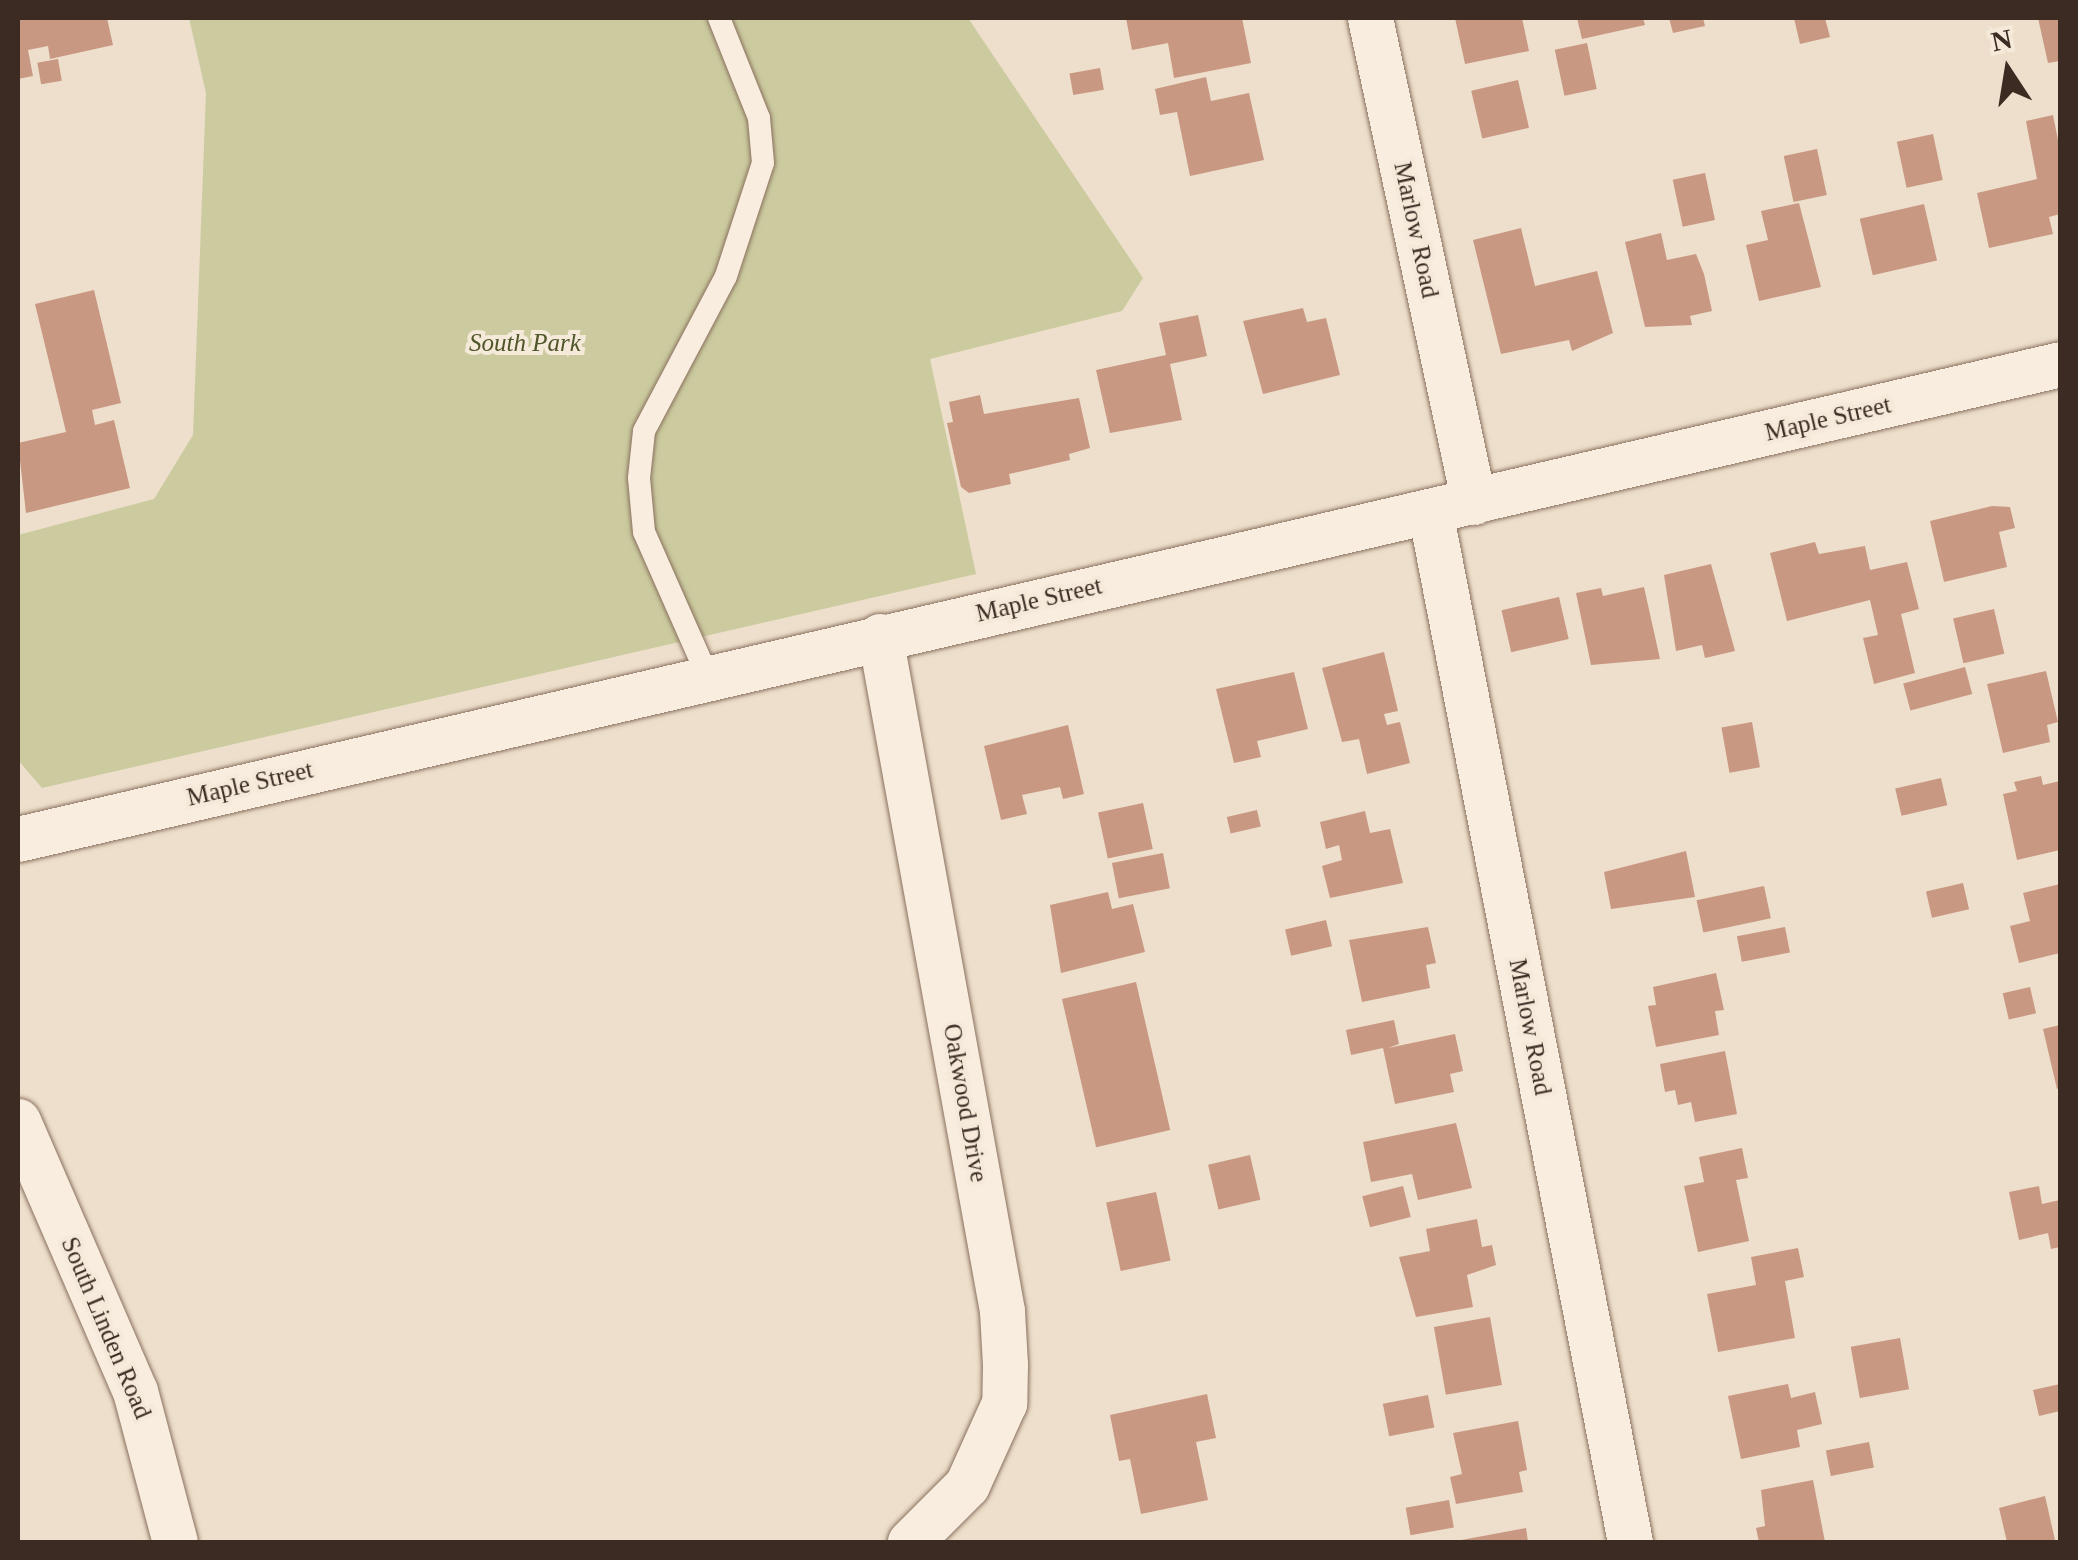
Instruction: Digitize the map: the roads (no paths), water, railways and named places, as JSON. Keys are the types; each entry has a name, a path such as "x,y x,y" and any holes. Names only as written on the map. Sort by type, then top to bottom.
{"street":[{"name":"Marlow Road","path":"1370,18 1474,502"},
{"name":"Maple Street","path":"18,838 2060,364"},
{"name":"Marlow Road","path":"1430,511 1630,1542"},
{"name":"Oakwood Drive","path":"880,636 1002,1311 1005,1364 1004,1404 966,1485 910,1542"},
{"name":"South Linden Road","path":"18,1121 36,1212 151,1435 174,1542"}],"lane":[{"path":"708,677 644,532 639,478 644,432 726,276 764,163 759,118 719,18"}],"park label":[{"name":"South Park","path":"525,343"}]}
